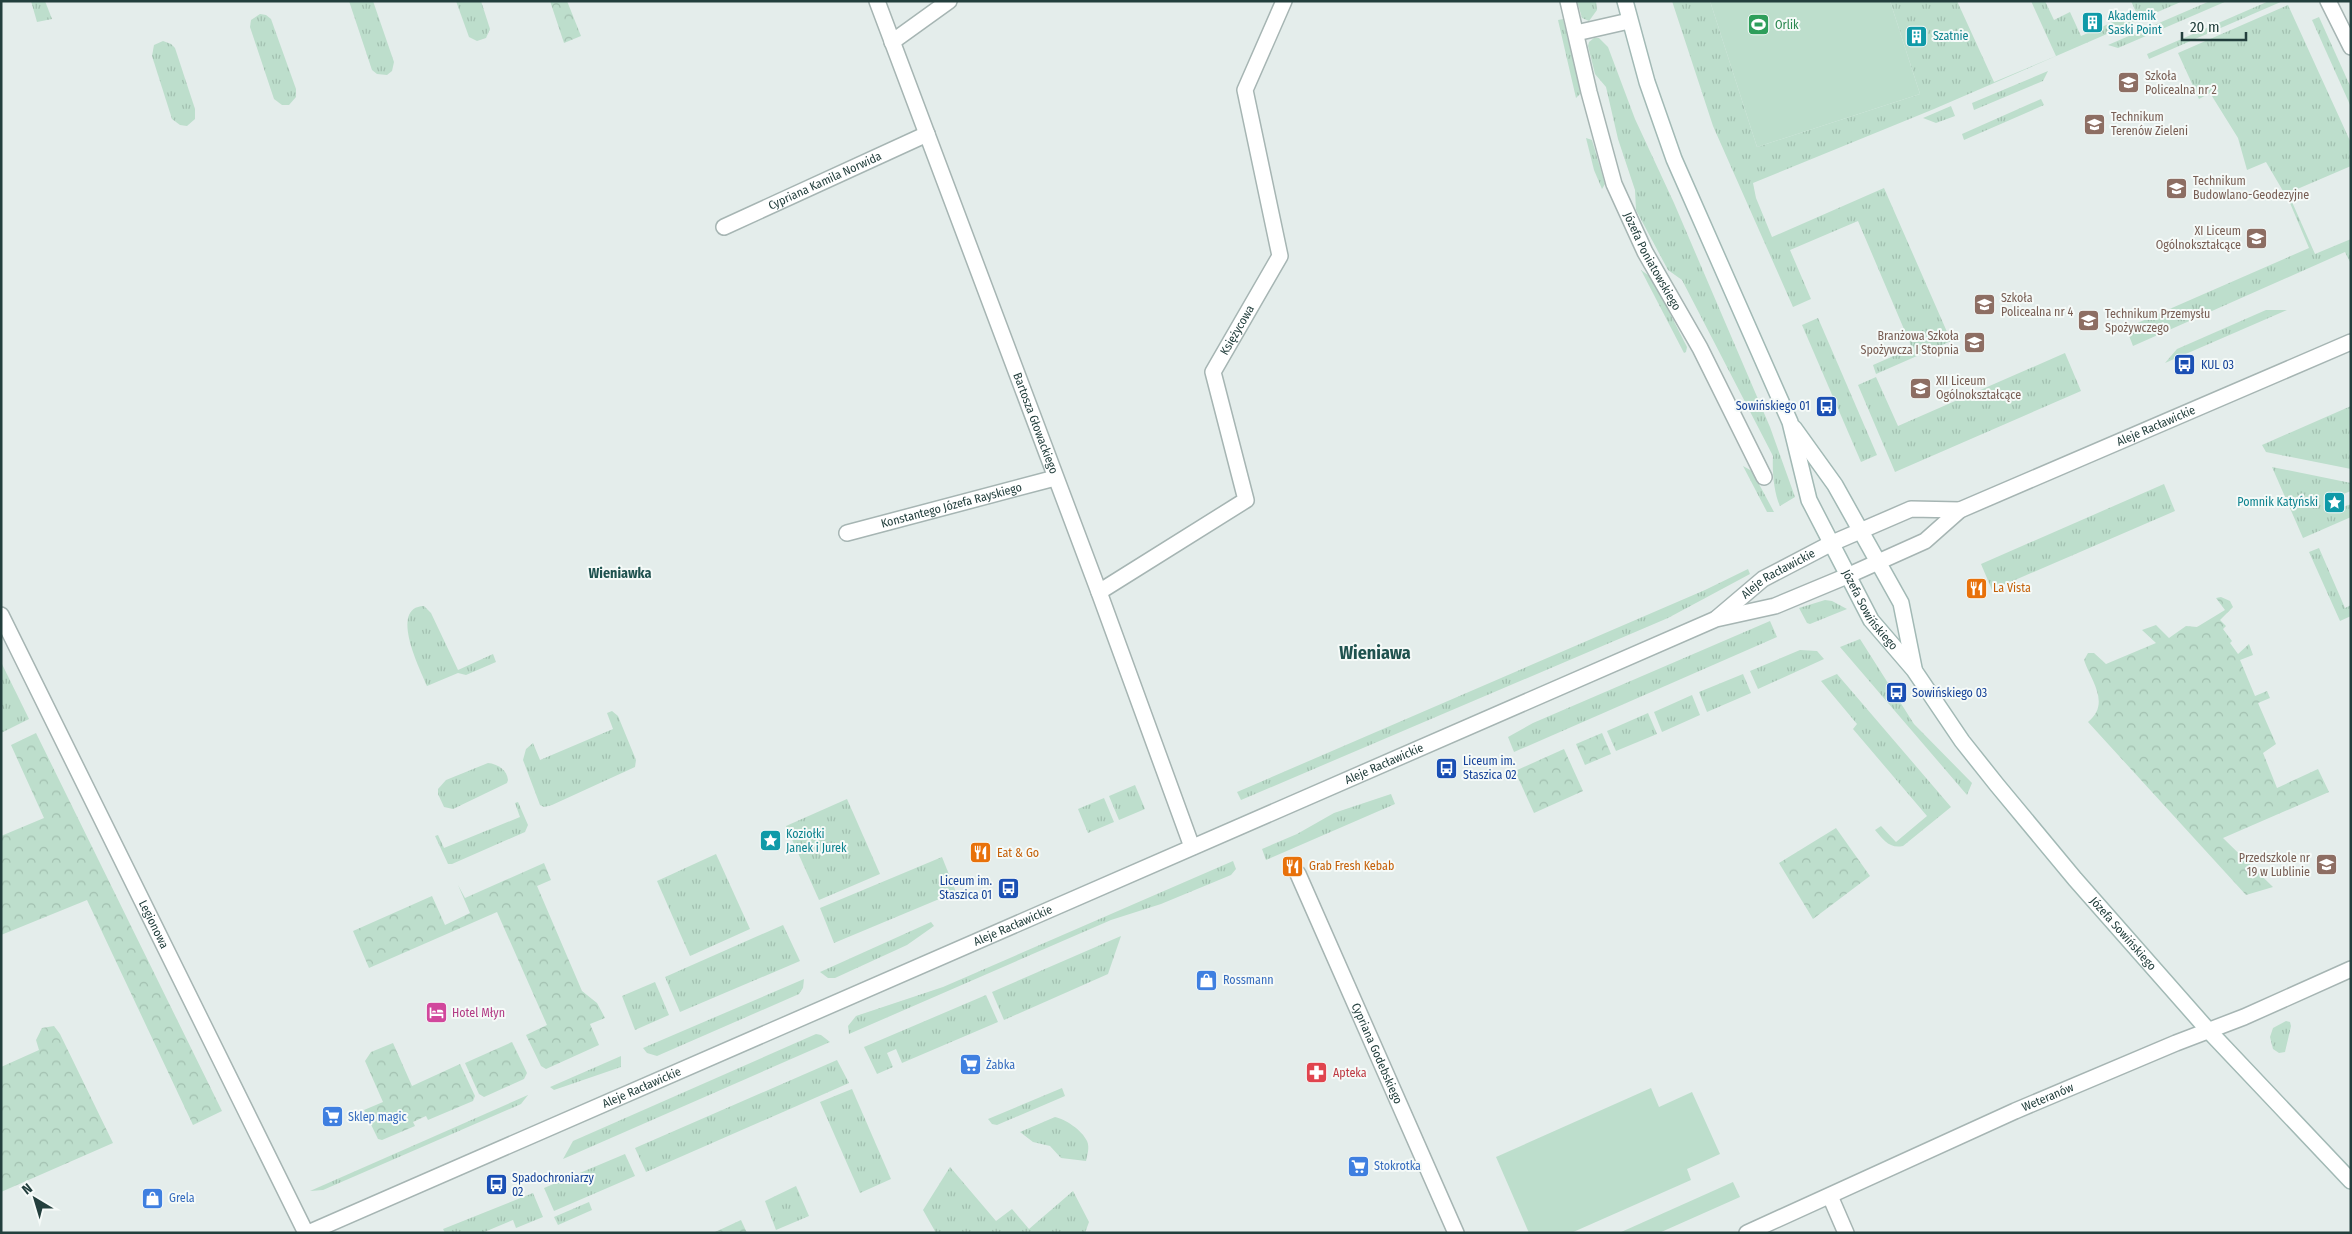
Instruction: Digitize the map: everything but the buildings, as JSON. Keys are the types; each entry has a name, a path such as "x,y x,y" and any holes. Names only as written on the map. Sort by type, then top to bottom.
{"street":[{"name":"Bartosza Głowackiego","path":"877,1 1099,592 1192,847"},
{"path":"892,42 949,1"},
{"name":"Księżycowa","path":"1099,592 1246,500 1213,372 1280,256 1244,90 1284,1"},
{"name":"Józefa Poniatowskiego","path":"1568,1 1614,184 1645,252 1700,348 1764,477"},
{"path":"1625,1 1647,82 1674,159 1790,422 1809,500 1830,544"},
{"path":"2328,1 2351,47"},
{"path":"1576,33 1630,21"},
{"name":"Cypriana Kamila Norwida","path":"724,227 927,134"},
{"name":"Aleje Racławickie","path":"307,1233 1716,619 1775,606 1847,576 1924,541 1960,510 2351,342"},
{"path":"1790,422 1835,485 1877,562"},
{"name":"Konstantego Józefa Rayskiego","path":"847,533 1055,478"},
{"name":"Aleje Racławickie","path":"1716,619 1763,579 1830,544 1911,510 1960,510"},
{"name":"Józefa Sowińskiego","path":"1830,544 1871,620 1914,670 1962,741 1996,785 2208,1030 2351,1181"},
{"name":"Józefa Sowińskiego","path":"1877,562 1901,603 1914,670"},
{"name":"Legionowa","path":"1,615 307,1233"},
{"name":"Cypriana Godebskiego","path":"1298,874 1456,1233"},
{"name":"Weteranów","path":"1747,1233 2022,1108 2208,1030 2244,1017 2351,969"},
{"path":"1830,1196 1846,1233"}],"green space":[{"path":"31,1 45,1 52,19 37,22"},
{"path":"349,1 373,1 394,62 392,71 387,75 377,74 372,70"},
{"path":"456,1 481,1 490,29 486,38 477,41 469,37"},
{"path":"550,1 567,1 581,36 564,43"},
{"path":"1577,1 1596,1 1597,10 1589,21 1582,18"},
{"path":"1672,1 1710,1 1757,147 1920,94 1890,1 1957,1 1994,82 2056,56 2031,1 2045,1 2054,20 2070,12 2081,36 2136,12 2131,1 2183,1 1934,109 1753,183 1756,198 1772,237 1884,188 1951,341 1876,374 1873,365 1912,348 1858,221 1790,250 1811,299 1793,307 1713,126"},
{"path":"1710,1 1890,1 1920,94 1757,147"},
{"path":"2210,1 2227,1 2118,48 2108,45"},
{"path":"2269,1 2283,1 2149,59 2147,54"},
{"path":"2288,5 2351,143 2351,166 2288,193 2315,254 2351,239 2351,264 2345,252 2133,346 2126,328 2309,248 2290,203 2266,162 2247,170 2238,138 2210,93 2199,99 2178,53"},
{"path":"260,14 266,15 271,19 296,89 296,97 289,105 282,105 274,99 250,27 251,20"},
{"path":"2319,17 2351,88 2351,107 2312,20"},
{"path":"1563,19 1581,93 1576,98 1558,20"},
{"path":"1594,38 1599,38 1608,47 1635,119 1674,203 1770,427 1795,497 1780,506 1774,482 1773,456 1682,280 1668,270 1636,210 1635,190 1618,139 1606,87 1595,74 1588,46 1589,42"},
{"path":"163,41 175,48 195,109 195,119 187,126 180,125 172,119 152,56 154,45"},
{"path":"2048,71 2043,81 1974,110 1972,103"},
{"path":"2041,99 2044,105 1964,140 1962,134"},
{"path":"1951,106 1955,116 1936,123 1923,118"},
{"path":"1586,138 1592,140 1605,184 1602,189 1594,170"},
{"path":"1641,270 1652,278 1687,347 1686,352 1684,353"},
{"path":"2266,310 2287,310 2165,363 2177,349"},
{"path":"1818,318 1877,455 1861,462 1802,325"},
{"path":"2065,353 2081,391 1895,472 1858,385 1876,377 1898,426"},
{"path":"2351,406 2351,469 2266,452 2262,445"},
{"path":"1743,466 1752,471 1774,512 1767,512"},
{"path":"2272,467 2351,483 2351,491 2325,501 2330,512 2351,504 2351,517 2303,538"},
{"path":"2164,484 2175,511 1992,590 1981,564"},
{"path":"2319,548 2345,608 2351,605 2351,616 2340,621 2309,552"},
{"path":"1748,569 1750,574 1668,618 1241,800 1237,792 1705,590"},
{"path":"2221,597 2230,601 2233,607 2220,620 2226,626 2223,629 2232,641 2230,643 2238,654 2249,644 2253,655 2240,660 2255,696 2267,691 2270,698 2258,703 2276,744 2263,753 2277,788 2318,769 2329,792 2223,838 2273,887 2246,895 2088,722 2095,715 2099,700 2084,660 2088,653 2094,653 2106,664 2156,643 2142,630 2156,625 2169,638 2186,626 2197,627 2225,610 2216,598"},
{"path":"1825,600 1832,601 1847,609 1810,624 1807,623 1799,608"},
{"path":"424,606 431,613 458,670 493,654 496,662 466,675 458,673 427,686 414,654 408,628 408,617 414,609"},
{"path":"1770,621 1777,637 1514,752 1508,737 1533,723"},
{"path":"1860,639 1914,724 1972,783 1967,795 1840,647"},
{"path":"1800,650 1817,651 1824,659 1758,689 1750,671"},
{"path":"1,662 29,719 1,733"},
{"path":"1743,674 1751,693 1707,712 1699,692"},
{"path":"1837,674 1951,807 1903,846 1890,845 1875,830 1881,826 1896,842 1927,816 1853,729 1857,724 1821,681"},
{"path":"1692,695 1700,715 1662,732 1654,712"},
{"path":"612,711 618,716 636,760 635,767 552,805 544,807 540,805 523,760 526,749 533,743 540,760 613,729 607,713"},
{"path":"1648,713 1657,734 1616,751 1607,731"},
{"path":"36,733 222,1111 193,1125 87,900 1,935 1,836 44,818 11,745"},
{"path":"1602,733 1611,754 1585,765 1576,744"},
{"path":"1564,749 1583,791 1534,813 1515,771"},
{"path":"488,763 504,770 508,780 507,783 453,809 444,807 438,794 438,789 446,780"},
{"path":"1135,785 1145,809 1119,820 1109,796"},
{"path":"1391,794 1395,804 1266,860 1262,849 1297,834 1334,813"},
{"path":"1104,798 1114,822 1088,833 1078,809"},
{"path":"847,799 880,874 819,900 786,826"},
{"path":"518,802 528,825 525,832 452,864 448,864 435,836 438,835 444,848 520,817 515,803"},
{"path":"1836,828 1870,876 1813,919 1779,863"},
{"path":"716,854 750,929 690,956 657,881"},
{"path":"942,857 956,892 834,943 820,908"},
{"path":"1233,861 1236,869 1231,875 1161,904 1111,920 849,1034 848,1026 856,1016 943,987"},
{"path":"544,863 551,880 537,886 582,991 597,1003 605,1018 590,1024 599,1045 546,1069 541,1066 526,1035 547,1025 497,912 369,968 353,931 432,896 445,925 470,913 458,885 465,898"},
{"path":"931,922 934,926 907,945 835,978 828,978 820,972"},
{"path":"783,925 800,961 680,1012 665,977"},
{"path":"1121,936 1108,974 1004,1020 992,992"},
{"path":"804,979 803,988 799,994 657,1056 647,1053 643,1048"},
{"path":"655,982 669,1015 635,1030 622,996"},
{"path":"986,995 998,1022 902,1063 896,1049 887,1053 893,1067 877,1074 864,1047"},
{"path":"2286,1021 2290,1022 2291,1026 2285,1052 2279,1053 2273,1049 2270,1037 2273,1028"},
{"path":"54,1026 60,1034 113,1143 1,1192 1,1067 39,1050 36,1040 42,1028"},
{"path":"816,1034 821,1035 830,1042 563,1159 573,1141"},
{"path":"512,1042 527,1073 524,1079 484,1097 479,1094 465,1063"},
{"path":"393,1043 412,1086 460,1064 475,1096 473,1101 428,1120 426,1116 413,1122 415,1126 382,1140 378,1139 364,1110 383,1102 365,1061 371,1052"},
{"path":"621,1056 621,1067 554,1090 550,1087"},
{"path":"837,1060 849,1083 646,1172 635,1148"},
{"path":"1062,1088 1065,1096 997,1125 992,1124 988,1119"},
{"path":"1651,1088 1659,1107 1692,1092 1720,1154 1687,1169 1691,1180 1571,1233 1529,1233 1496,1157"},
{"path":"852,1089 891,1179 860,1193 820,1102"},
{"path":"528,1095 521,1104 323,1190 310,1191"},
{"path":"1055,1117 1073,1126 1085,1137 1088,1146 1086,1161 1061,1158 1050,1146 1033,1142 1020,1132"},
{"path":"625,1154 635,1176 554,1211 544,1188"},
{"path":"950,1167 996,1221 1012,1209 1029,1229 1073,1191 1089,1222 1085,1233 936,1233 923,1210"},
{"path":"1733,1182 1740,1197 1659,1233 1619,1233"},
{"path":"796,1186 809,1216 776,1230 765,1201"},
{"path":"533,1193 543,1217 516,1228 513,1220 482,1233 445,1233 443,1229"},
{"path":"589,1202 592,1210 558,1225 554,1217"},
{"path":"741,1220 747,1233 713,1233"}],"place":[{"name":"Akademik Saski Point","path":"2092,23"},
{"name":"Orlik","path":"1759,25"},
{"name":"Szatnie","path":"1917,36"},
{"name":"Szkoła Policealna nr 2","path":"2129,83"},
{"name":"Technikum Terenów Zieleni","path":"2095,124"},
{"name":"Technikum Budowlano-Geodezyjne","path":"2177,188"},
{"name":"XI Liceum Ogólnokształcące","path":"2257,238"},
{"name":"Szkoła Policealna nr 4","path":"1985,305"},
{"name":"Technikum Przemysłu Spożywczego","path":"2089,321"},
{"name":"Branżowa Szkoła Spożywcza I Stopnia","path":"1975,343"},
{"name":"KUL 03","path":"2185,365"},
{"name":"XII Liceum Ogólnokształcące","path":"1920,388"},
{"name":"Sowińskiego 01","path":"1826,406"},
{"name":"Pomnik Katyński","path":"2334,502"},
{"name":"La Vista","path":"1977,588"},
{"name":"Sowińskiego 03","path":"1896,693"},
{"name":"Liceum im. Staszica 02","path":"1447,768"},
{"name":"Koziołki Janek i Jurek","path":"770,841"},
{"name":"Eat & Go","path":"981,853"},
{"name":"Przedszkole nr 19 w Lublinie","path":"2326,865"},
{"name":"Grab Fresh Kebab","path":"1293,866"},
{"name":"Liceum im. Staszica 01","path":"1008,888"},
{"name":"Rossmann","path":"1207,980"},
{"name":"Hotel Młyn","path":"436,1013"},
{"name":"Żabka","path":"970,1065"},
{"name":"Apteka","path":"1317,1073"},
{"name":"Sklep magic","path":"332,1117"},
{"name":"Stokrotka","path":"1358,1166"},
{"name":"Spadochroniarzy 02","path":"496,1185"},
{"name":"Grela","path":"153,1198"}],"district":[{"name":"Wieniawka","path":"620,573"},
{"name":"Wieniawa","path":"1375,653"}]}
